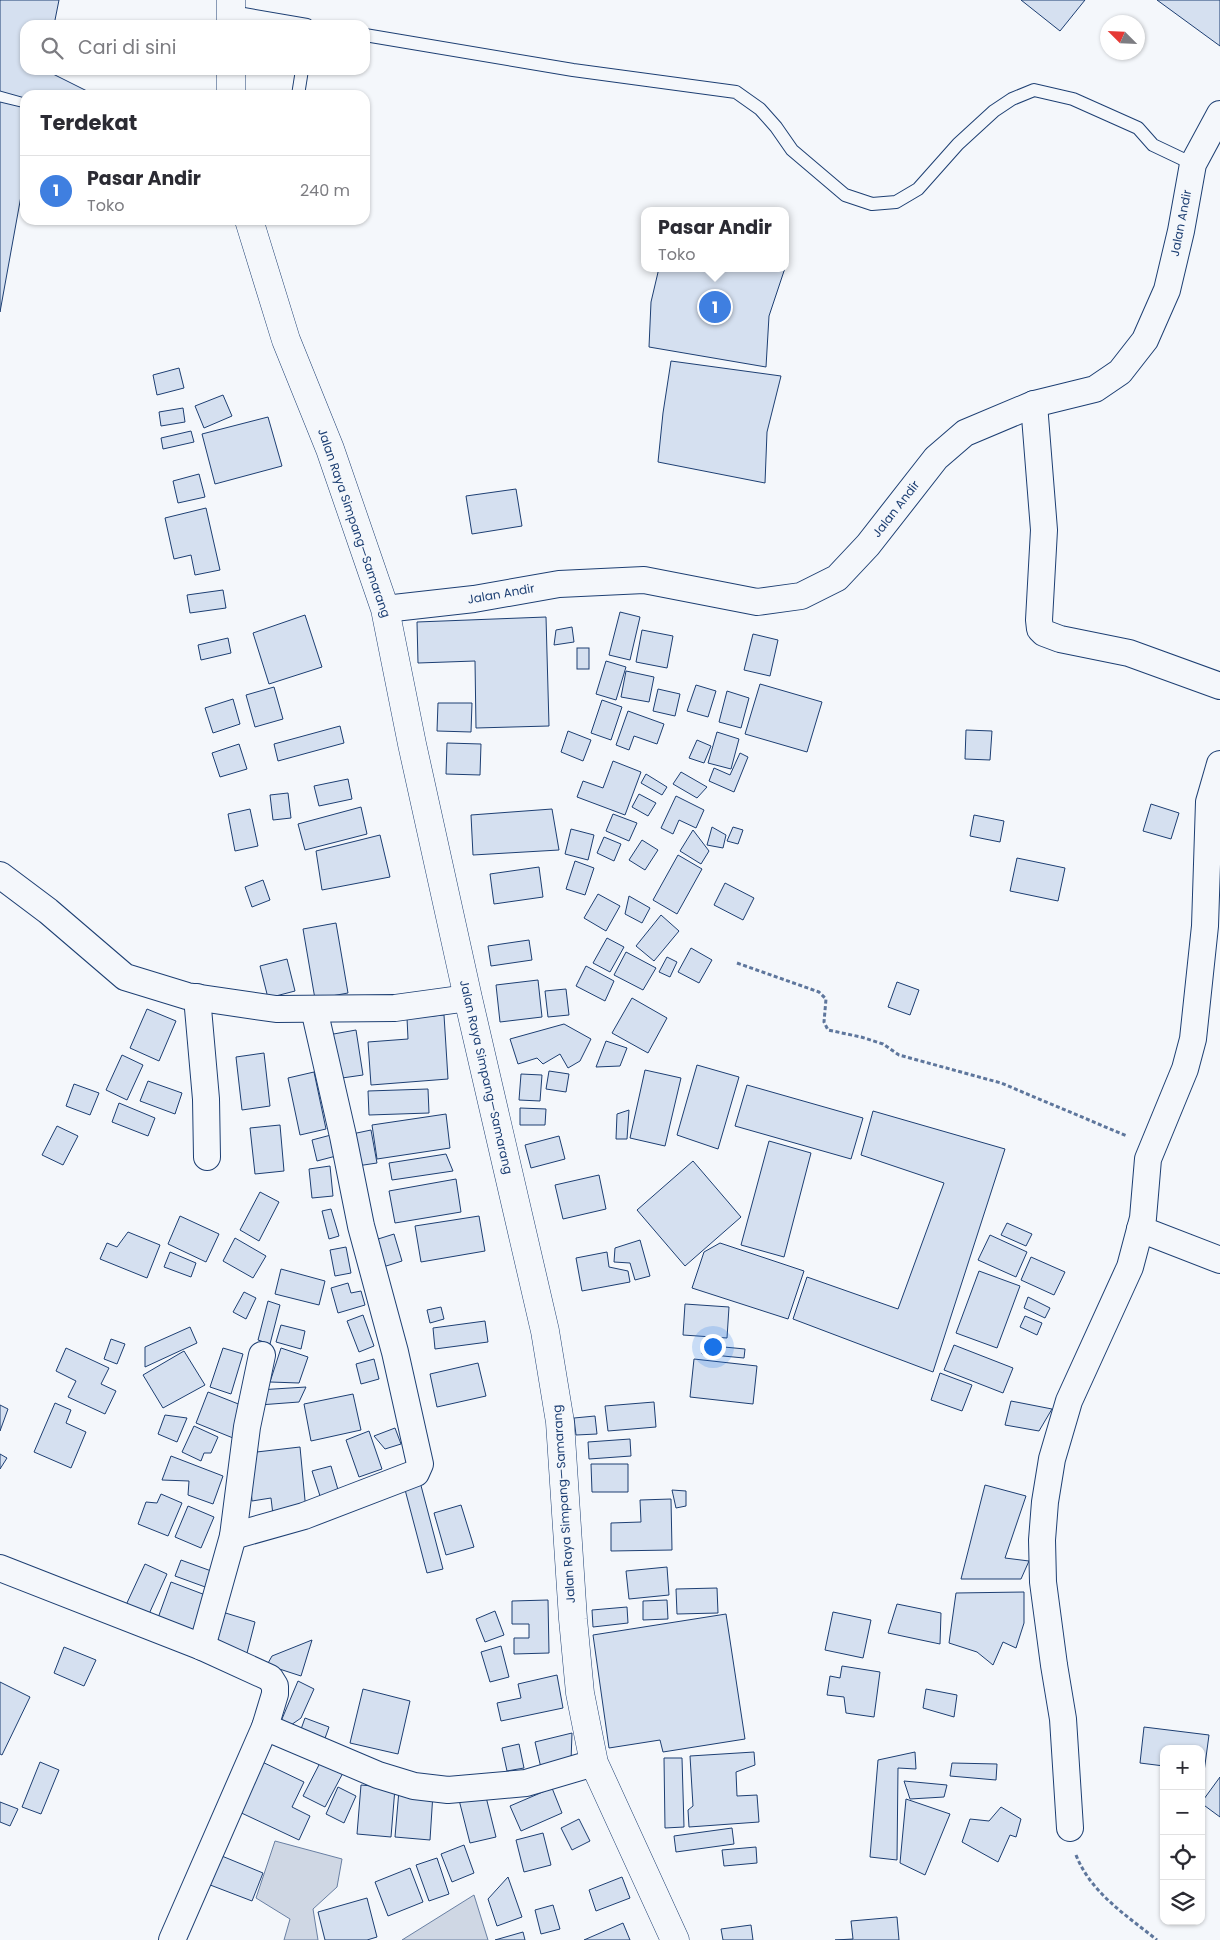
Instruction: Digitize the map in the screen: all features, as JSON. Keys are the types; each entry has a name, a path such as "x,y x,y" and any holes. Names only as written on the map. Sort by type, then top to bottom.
{"main road":[{"path":"231,75 232,90"},
{"name":"Jalan Raya Simpang—Samarang","path":"251,225 286,340 330,449 385,609 412,744 468,998 545,1330 560,1422 580,1693 594,1763 675,1940"}],"street":[{"name":"Jalan Andir","path":"385,609 474,599 559,584 644,580 757,602 801,596 837,578 868,545 936,458 965,433 1034,404 1095,389 1120,372 1145,340 1167,290 1181,231 1193,164 1220,114"},
{"path":"1034,404 1044,530 1040,629 1044,633 1060,639 1129,653 1220,686"},
{"path":"1070,1828 1063,1720 1043,1582 1042,1540 1052,1459 1069,1401 1130,1267 1143,1218 1148,1159 1185,1070 1193,1040 1205,926 1210,802 1215,776 1220,764"},
{"path":"0,875 48,912 125,977 188,996 276,1009 395,1008 468,998"},
{"path":"197,997 206,1099 207,1157"},
{"path":"233,1536 304,1516 394,1482 416,1473 420,1464 395,1352 361,1226 314,1009"},
{"path":"1140,1229 1220,1260"},
{"path":"202,1647 233,1536 247,1427 262,1355"},
{"path":"0,1568 202,1647 270,1678 275,1686 275,1694 265,1728 172,1940"},
{"path":"265,1728 378,1775 414,1786 448,1790 526,1783 594,1763"}],"lane":[{"path":"231,12 278,20"},
{"path":"370,36 573,70 736,92 760,109 776,127 792,150 845,195 872,204 896,202 918,189 958,144 994,111 1012,99 1034,90 1074,99 1138,128 1153,145 1193,164"},
{"path":"299,90 301,75"}],"path":[{"path":"737,964 819,992 826,999 824,1022 826,1027 832,1032 861,1037 883,1044 899,1055 1001,1083 1153,1147"},
{"path":"1070,1828 1075,1852 1082,1871 1106,1899 1157,1940"}],"shaded area":[{"path":"275,1841 342,1859 337,1887 313,1909 318,1940 284,1940 290,1919 256,1898"},
{"path":"474,1895 488,1940 402,1940"}],"building":[{"path":"0,0 59,0 55,20 20,20 20,75 55,75 85,90 20,90 20,97 0,91"},
{"path":"1021,0 1085,0 1060,31"},
{"path":"1157,0 1220,0 1220,46"},
{"path":"0,102 20,107 20,202 0,312"},
{"path":"658,272 784,272 769,316 766,367 649,347 651,302"},
{"path":"671,361 781,376 767,432 765,483 658,462"},
{"path":"179,368 184,388 157,395 153,375"},
{"path":"223,395 232,416 204,428 195,406"},
{"path":"183,408 185,422 161,426 159,412"},
{"path":"268,417 282,466 215,484 202,434"},
{"path":"191,431 194,442 163,449 161,438"},
{"path":"199,474 205,497 178,503 173,481"},
{"path":"516,489 522,526 472,534 466,496"},
{"path":"206,508 220,570 195,575 191,555 174,559 165,518"},
{"path":"223,590 226,608 190,613 187,595"},
{"path":"620,612 640,617 630,660 609,655"},
{"path":"305,615 322,667 269,684 253,633"},
{"path":"546,617 549,726 476,728 475,661 418,663 417,622"},
{"path":"572,627 574,642 554,645 556,630"},
{"path":"642,630 673,636 667,668 636,662"},
{"path":"753,634 778,640 770,676 744,670"},
{"path":"228,638 231,653 201,660 198,645"},
{"path":"577,648 589,648 589,669 577,669"},
{"path":"606,661 626,667 616,700 596,694"},
{"path":"626,671 654,677 649,702 621,697"},
{"path":"760,684 822,702 807,752 745,734"},
{"path":"696,685 716,691 708,717 687,711"},
{"path":"274,687 283,719 255,727 246,695"},
{"path":"658,689 680,694 675,716 653,711"},
{"path":"727,691 749,698 741,728 719,722"},
{"path":"233,699 240,724 213,733 205,708"},
{"path":"602,700 622,707 611,740 591,733"},
{"path":"438,703 472,703 471,732 437,731"},
{"path":"628,711 664,724 657,744 634,736 629,750 616,745"},
{"path":"340,726 344,743 278,761 274,744"},
{"path":"966,730 992,731 990,760 965,759"},
{"path":"568,731 591,740 583,761 561,752"},
{"path":"717,732 739,739 731,769 708,763"},
{"path":"697,740 711,746 704,763 689,758"},
{"path":"447,743 481,744 480,775 446,774"},
{"path":"239,744 247,769 220,777 212,753"},
{"path":"740,753 748,757 734,792 709,781 714,768 730,775"},
{"path":"613,761 641,772 625,815 577,797 583,781 603,788"},
{"path":"681,772 707,787 697,798 673,784"},
{"path":"646,774 667,787 662,795 641,783"},
{"path":"348,779 352,799 319,806 314,786"},
{"path":"288,793 291,818 273,820 270,795"},
{"path":"639,794 656,803 648,816 632,807"},
{"path":"676,796 704,810 696,828 679,820 673,834 661,828"},
{"path":"1151,804 1179,813 1171,839 1143,831"},
{"path":"361,807 367,834 305,850 298,824"},
{"path":"250,809 258,846 235,851 228,814"},
{"path":"552,809 559,850 473,855 471,815"},
{"path":"613,814 637,823 629,841 606,831"},
{"path":"974,815 1004,821 1000,842 970,836"},
{"path":"712,827 726,835 723,848 707,845"},
{"path":"733,827 743,830 738,844 727,841"},
{"path":"571,829 594,835 588,860 565,854"},
{"path":"693,830 709,851 701,864 680,851"},
{"path":"380,835 390,877 322,890 316,851"},
{"path":"604,837 621,844 614,861 597,853"},
{"path":"642,840 658,850 645,870 629,860"},
{"path":"678,855 702,869 677,914 653,900"},
{"path":"1017,858 1065,868 1058,901 1010,891"},
{"path":"575,861 594,868 585,895 566,889"},
{"path":"539,867 543,897 494,904 490,874"},
{"path":"263,880 270,900 252,907 245,887"},
{"path":"725,883 754,898 743,920 714,905"},
{"path":"598,894 620,906 606,931 584,918"},
{"path":"629,896 650,908 642,923 625,914"},
{"path":"661,915 679,931 654,961 636,946"},
{"path":"336,923 348,993 315,999 303,929"},
{"path":"607,938 624,947 610,972 593,963"},
{"path":"529,940 532,960 491,966 488,946"},
{"path":"691,948 712,960 699,983 678,972"},
{"path":"626,952 656,968 643,990 614,975"},
{"path":"667,957 677,962 670,977 659,972"},
{"path":"287,959 295,991 268,998 260,966"},
{"path":"586,966 614,981 605,1001 576,986"},
{"path":"538,980 542,1017 500,1022 496,985"},
{"path":"897,982 919,990 910,1015 888,1007"},
{"path":"566,989 569,1015 548,1017 545,991"},
{"path":"632,998 667,1018 648,1053 612,1033"},
{"path":"147,1009 176,1021 159,1061 130,1048"},
{"path":"444,1015 448,1079 371,1085 368,1042 408,1039 407,1018"},
{"path":"564,1024 591,1039 580,1061 568,1068 560,1054 543,1064 537,1058 518,1064 510,1039"},
{"path":"356,1030 363,1075 335,1079 328,1035"},
{"path":"606,1041 627,1048 620,1066 596,1067"},
{"path":"264,1053 270,1106 242,1110 236,1057"},
{"path":"122,1055 143,1065 127,1100 106,1090"},
{"path":"697,1065 739,1077 718,1149 677,1135"},
{"path":"645,1070 681,1078 665,1146 630,1138"},
{"path":"549,1071 569,1074 566,1092 546,1089"},
{"path":"314,1072 326,1129 300,1135 288,1078"},
{"path":"521,1074 542,1075 540,1101 519,1100"},
{"path":"148,1081 182,1093 175,1114 140,1101"},
{"path":"74,1084 99,1093 90,1115 66,1106"},
{"path":"747,1085 863,1118 851,1159 735,1126"},
{"path":"428,1089 429,1113 369,1115 368,1091"},
{"path":"119,1103 155,1118 148,1136 112,1122"},
{"path":"520,1108 546,1109 545,1125 520,1125"},
{"path":"629,1110 627,1139 616,1139 617,1114"},
{"path":"873,1111 1005,1149 933,1372 793,1319 807,1277 898,1309 944,1183 861,1155"},
{"path":"446,1114 450,1148 377,1159 372,1125"},
{"path":"280,1125 284,1171 255,1174 250,1128"},
{"path":"57,1126 78,1136 63,1165 42,1155"},
{"path":"371,1130 377,1163 357,1166 352,1134"},
{"path":"331,1135 336,1156 317,1161 312,1140"},
{"path":"559,1136 565,1159 531,1168 525,1145"},
{"path":"769,1141 811,1153 784,1257 741,1245"},
{"path":"446,1154 453,1171 392,1180 389,1163"},
{"path":"693,1161 741,1217 685,1266 637,1210"},
{"path":"330,1166 333,1196 312,1198 309,1169"},
{"path":"599,1175 606,1209 563,1219 555,1185"},
{"path":"456,1179 461,1212 395,1223 389,1191"},
{"path":"260,1192 279,1202 259,1241 240,1230"},
{"path":"331,1209 339,1236 329,1239 322,1211"},
{"path":"180,1216 219,1234 206,1262 168,1244"},
{"path":"479,1216 485,1251 421,1262 415,1226"},
{"path":"1007,1223 1032,1234 1026,1246 1001,1235"},
{"path":"128,1232 160,1245 147,1278 100,1259 107,1243 117,1247"},
{"path":"394,1234 402,1261 383,1267 375,1240"},
{"path":"990,1235 1027,1252 1016,1277 978,1260"},
{"path":"235,1238 266,1256 253,1278 223,1261"},
{"path":"640,1240 650,1276 635,1280 630,1263 614,1262 615,1248"},
{"path":"720,1243 804,1271 788,1319 692,1288 704,1252"},
{"path":"346,1247 351,1273 335,1276 330,1250"},
{"path":"170,1252 196,1263 191,1277 164,1267"},
{"path":"607,1252 609,1267 628,1271 630,1282 582,1291 576,1258"},
{"path":"1031,1257 1065,1272 1054,1295 1021,1280"},
{"path":"281,1269 325,1281 319,1305 275,1294"},
{"path":"979,1271 1020,1286 997,1348 956,1333"},
{"path":"348,1283 351,1293 361,1291 365,1305 338,1313 331,1288"},
{"path":"244,1292 256,1298 246,1319 233,1312"},
{"path":"1028,1297 1050,1308 1045,1318 1024,1308"},
{"path":"268,1301 280,1305 270,1344 258,1340"},
{"path":"685,1304 729,1307 727,1338 683,1335"},
{"path":"441,1307 444,1319 430,1323 427,1310"},
{"path":"363,1315 374,1346 359,1352 347,1321"},
{"path":"1025,1316 1042,1323 1037,1335 1020,1327"},
{"path":"485,1321 488,1342 435,1349 433,1328"},
{"path":"281,1325 305,1331 301,1349 276,1342"},
{"path":"190,1327 197,1343 145,1367 145,1347"},
{"path":"111,1339 125,1344 117,1364 104,1359"},
{"path":"703,1345 745,1349 744,1358 702,1354"},
{"path":"954,1345 1013,1368 1003,1393 944,1370"},
{"path":"66,1348 109,1368 101,1384 116,1391 105,1414 68,1397 76,1381 56,1371"},
{"path":"223,1348 243,1354 231,1394 210,1387"},
{"path":"281,1348 308,1357 299,1383 270,1382"},
{"path":"184,1351 205,1385 163,1408 143,1375"},
{"path":"374,1359 379,1379 361,1384 356,1364"},
{"path":"694,1359 757,1366 753,1404 690,1397"},
{"path":"478,1363 486,1396 437,1407 430,1374"},
{"path":"940,1373 972,1385 962,1411 931,1400"},
{"path":"306,1387 299,1402 259,1405 258,1390"},
{"path":"208,1392 246,1407 233,1438 196,1423"},
{"path":"353,1394 361,1430 311,1441 304,1404"},
{"path":"1011,1401 1052,1409 1039,1431 1005,1425"},
{"path":"654,1402 656,1427 608,1431 605,1406"},
{"path":"55,1403 71,1410 66,1423 86,1432 71,1468 34,1452"},
{"path":"0,1405 8,1409 0,1431"},
{"path":"165,1415 187,1418 177,1442 158,1434"},
{"path":"595,1416 597,1434 576,1435 574,1418"},
{"path":"194,1426 218,1437 211,1453 204,1453 201,1461 182,1452"},
{"path":"395,1428 401,1444 385,1449 374,1436"},
{"path":"369,1431 382,1469 359,1477 346,1440"},
{"path":"630,1439 631,1456 589,1459 588,1442"},
{"path":"300,1447 306,1511 273,1515 271,1498 252,1501 248,1453"},
{"path":"0,1454 7,1458 0,1469"},
{"path":"171,1456 223,1476 213,1504 188,1495 189,1481 162,1480"},
{"path":"591,1464 628,1464 628,1492 592,1492"},
{"path":"331,1466 339,1493 321,1499 312,1471"},
{"path":"419,1478 443,1569 427,1573 403,1482"},
{"path":"985,1485 1026,1496 1005,1558 1029,1561 1021,1579 961,1579"},
{"path":"672,1490 686,1491 686,1506 676,1508"},
{"path":"161,1494 182,1503 168,1536 138,1524 146,1502 157,1503"},
{"path":"671,1499 672,1550 611,1551 611,1523 641,1522 640,1500"},
{"path":"461,1505 474,1547 446,1555 434,1513"},
{"path":"188,1506 214,1517 201,1548 175,1537"},
{"path":"181,1560 214,1572 208,1588 175,1576"},
{"path":"145,1564 167,1574 149,1614 126,1605"},
{"path":"667,1567 669,1595 629,1599 626,1571"},
{"path":"171,1582 208,1596 196,1631 158,1618"},
{"path":"717,1588 718,1613 677,1614 676,1589"},
{"path":"1024,1592 1024,1623 1016,1648 1003,1642 993,1665 977,1652 949,1643 956,1593"},
{"path":"548,1600 549,1653 514,1654 514,1638 529,1638 529,1624 512,1624 512,1601"},
{"path":"667,1600 668,1619 643,1620 643,1601"},
{"path":"897,1604 941,1613 940,1644 888,1633"},
{"path":"627,1607 628,1623 593,1627 592,1610"},
{"path":"219,1611 255,1622 247,1653 210,1642"},
{"path":"495,1611 504,1635 485,1642 476,1619"},
{"path":"833,1612 871,1620 863,1658 825,1650"},
{"path":"726,1614 745,1739 663,1752 660,1740 609,1748 593,1635"},
{"path":"312,1640 301,1676 267,1665 272,1656"},
{"path":"501,1646 509,1677 490,1682 481,1652"},
{"path":"64,1647 96,1660 84,1686 54,1673"},
{"path":"842,1666 880,1672 874,1717 846,1713 844,1697 827,1695 830,1676 840,1678"},
{"path":"557,1675 563,1708 501,1721 497,1703 521,1698 518,1684"},
{"path":"298,1681 314,1689 301,1718 291,1725 279,1726"},
{"path":"0,1682 30,1697 2,1755 0,1754"},
{"path":"363,1689 410,1701 398,1754 350,1743"},
{"path":"926,1689 957,1695 954,1717 923,1708"},
{"path":"305,1718 329,1727 324,1741 300,1732"},
{"path":"1144,1727 1209,1735 1205,1765 1205,1745 1160,1745 1160,1766 1140,1763"},
{"path":"572,1733 571,1761 541,1768 535,1742"},
{"path":"519,1744 524,1768 507,1771 502,1748"},
{"path":"754,1752 755,1765 736,1772 737,1796 757,1795 759,1822 689,1827 688,1810 693,1806 690,1756"},
{"path":"915,1752 916,1769 898,1768 897,1860 870,1857 878,1760"},
{"path":"664,1758 682,1758 684,1827 665,1828"},
{"path":"256,1759 304,1782 292,1807 310,1816 299,1840 233,1809"},
{"path":"322,1759 344,1771 325,1807 303,1796"},
{"path":"40,1762 59,1770 41,1814 22,1807"},
{"path":"952,1763 997,1764 996,1780 950,1776"},
{"path":"1220,1777 1220,1817 1205,1806 1205,1798"},
{"path":"904,1781 947,1785 944,1797 910,1799"},
{"path":"361,1785 395,1788 391,1837 357,1834"},
{"path":"338,1787 356,1796 344,1823 326,1814"},
{"path":"552,1788 562,1813 521,1831 510,1806"},
{"path":"484,1789 496,1837 470,1843 458,1796"},
{"path":"399,1790 433,1793 430,1840 395,1837"},
{"path":"906,1799 950,1814 925,1875 900,1863"},
{"path":"0,1802 18,1809 10,1826 0,1822"},
{"path":"1001,1807 1021,1819 1016,1837 1010,1835 998,1862 962,1842 970,1819 989,1821"},
{"path":"579,1819 590,1841 572,1850 561,1828"},
{"path":"732,1828 734,1844 676,1852 674,1836"},
{"path":"543,1833 551,1865 524,1872 516,1840"},
{"path":"464,1845 474,1873 452,1882 441,1854"},
{"path":"756,1847 757,1863 724,1866 722,1850"},
{"path":"217,1854 263,1873 252,1901 205,1883"},
{"path":"437,1858 449,1894 429,1901 416,1865"},
{"path":"410,1868 423,1902 388,1916 375,1882"},
{"path":"508,1877 522,1917 497,1926 488,1899"},
{"path":"622,1877 630,1898 596,1911 589,1890"},
{"path":"367,1898 377,1937 367,1940 325,1940 318,1912"},
{"path":"553,1905 560,1929 541,1934 535,1910"},
{"path":"897,1917 899,1940 835,1940 853,1939 851,1921"},
{"path":"623,1923 630,1940 584,1940"},
{"path":"751,1925 753,1940 723,1940 721,1929"},
{"path":"523,1932 525,1940 495,1940"}],"place":[{"name":"Pasar Andir","path":"715,307"}]}
